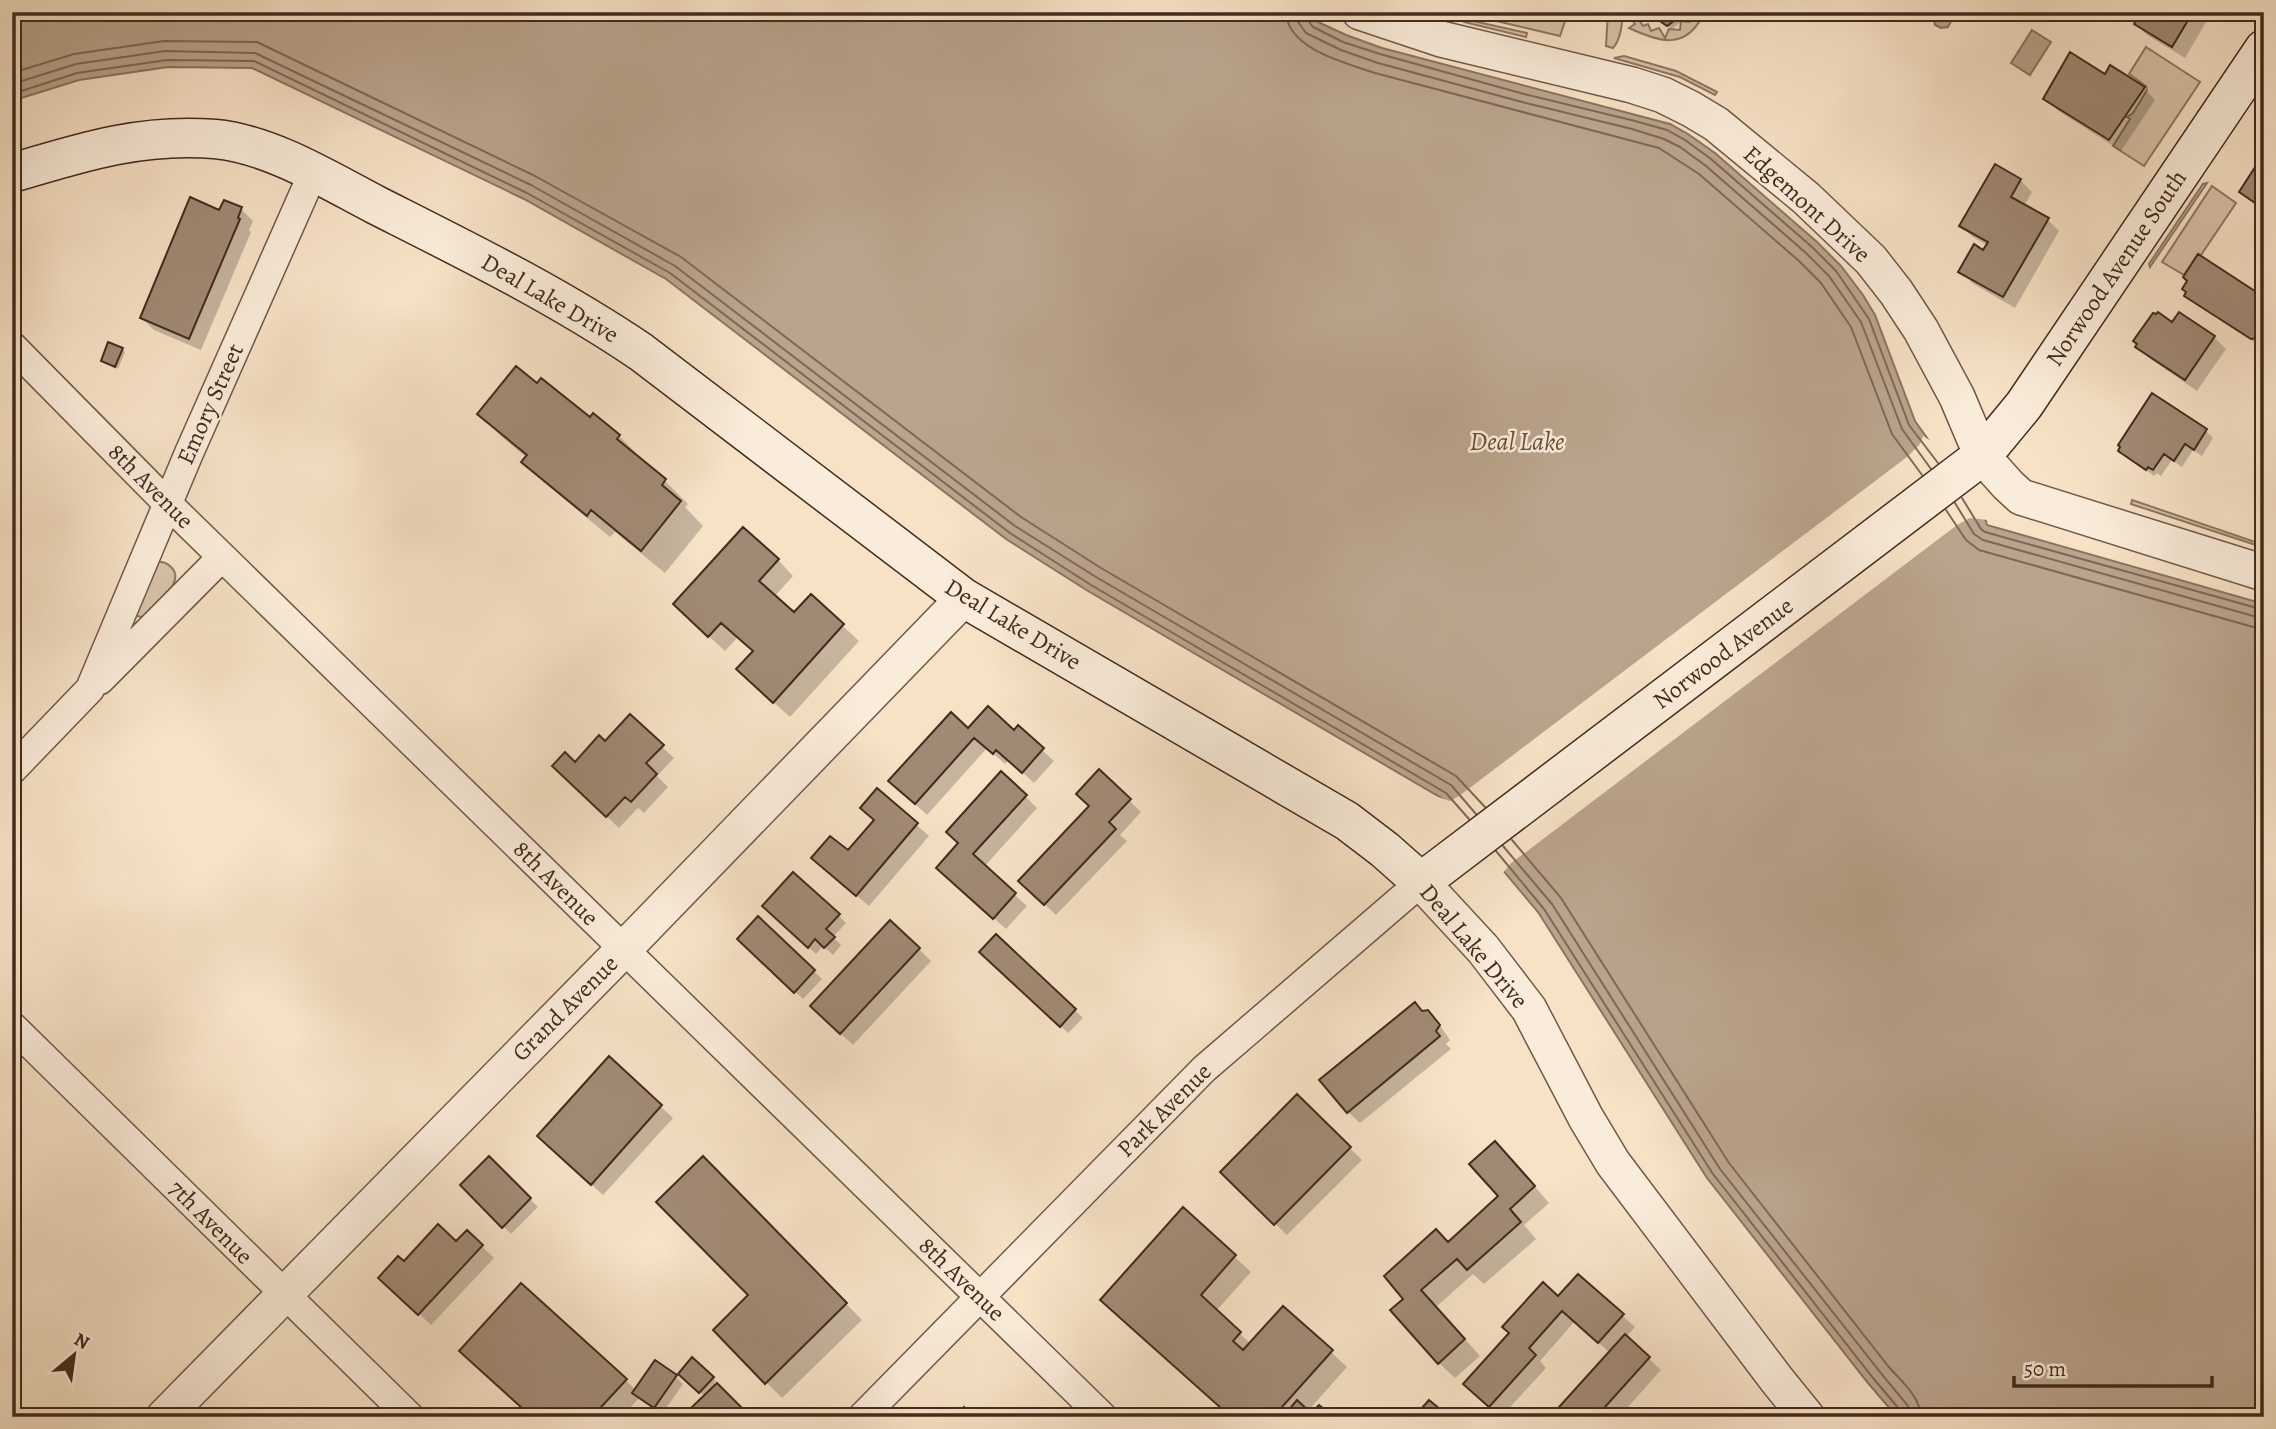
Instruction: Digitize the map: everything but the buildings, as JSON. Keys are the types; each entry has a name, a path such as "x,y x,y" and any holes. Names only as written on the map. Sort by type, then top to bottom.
{"main road":[{"name":"Norwood Avenue South","path":"1969,466 2024,405 2264,49"},
{"name":"Deal Lake Drive","path":"12,173 88,150 152,138 218,139 258,149 313,173 514,274 590,318 640,352 964,598 1347,821 1385,850 1421,883"},
{"name":"Norwood Avenue","path":"1489,829 1969,466"},
{"name":"Park Avenue","path":"1421,883 1489,829"}],"street":[{"name":"Edgemont Drive","path":"1360,12 1441,39 1632,85 1663,95 1716,124 1806,198 1871,260 1896,292 1921,330 1956,397 1969,466 2021,497 2264,573"},
{"name":"Emory Street","path":"12,770 90,689 202,421 313,173"},
{"name":"8th Avenue","path":"12,346 168,504 1103,1417"},
{"path":"90,689 222,556"},
{"name":"Grand Avenue","path":"164,1417 964,598"},
{"name":"Park Avenue","path":"862,1417 1205,1069 1421,883"},
{"name":"Deal Lake Drive","path":"1421,883 1483,949 1529,1009 1571,1091 1613,1163 1807,1417"},
{"name":"7th Avenue","path":"12,1026 410,1417"}],"shaded area":[{"path":"1466,12 1568,12 1560,36"},
{"path":"1608,12 1623,12 1622,26 1613,48 1606,46"},
{"path":"1693,13 1702,17 1695,28 1678,39 1650,37 1629,28 1635,24 1632,20 1639,20 1643,26 1648,24 1651,31 1659,28 1665,38 1669,29 1680,30 1681,21 1689,22"},
{"path":"1464,19 1527,33 1526,37 1464,22"},
{"path":"2146,47 2200,82 2144,166 2113,146 2130,119 2127,117 2133,113 2147,90 2146,86 2129,74"},
{"path":"1624,56 1676,71 1717,92 1715,95 1680,77 1614,58"},
{"path":"2207,183 2150,267 2149,264 2203,184"},
{"path":"2212,186 2236,203 2184,275 2162,262"},
{"path":"2132,500 2264,545 2262,547 2131,504"},
{"path":"155,561 171,567 175,580 167,594 154,607 143,617 136,616"}],"water":[{"name":"Deal Lake","path":"12,12 1306,12 1316,17 1316,21 1382,48 1670,124 1688,134 1715,153 1841,266 1875,315 1915,421 1987,525 2264,604 2264,1417 1897,1417 1707,1178 1538,912 1443,799 1088,591 1006,539 666,279 524,199 252,68 168,67 79,80 12,101"},
{"path":"1932,12 1956,12 1948,27 1935,25"},
{"path":"2032,30 2051,42 2030,75 2011,63"}],"pier":[{"path":"1923,436 1936,444 1988,520 1970,518 1957,525 1510,864 1503,876 1435,796 1450,801 1459,796 1907,457 1920,444"}]}
